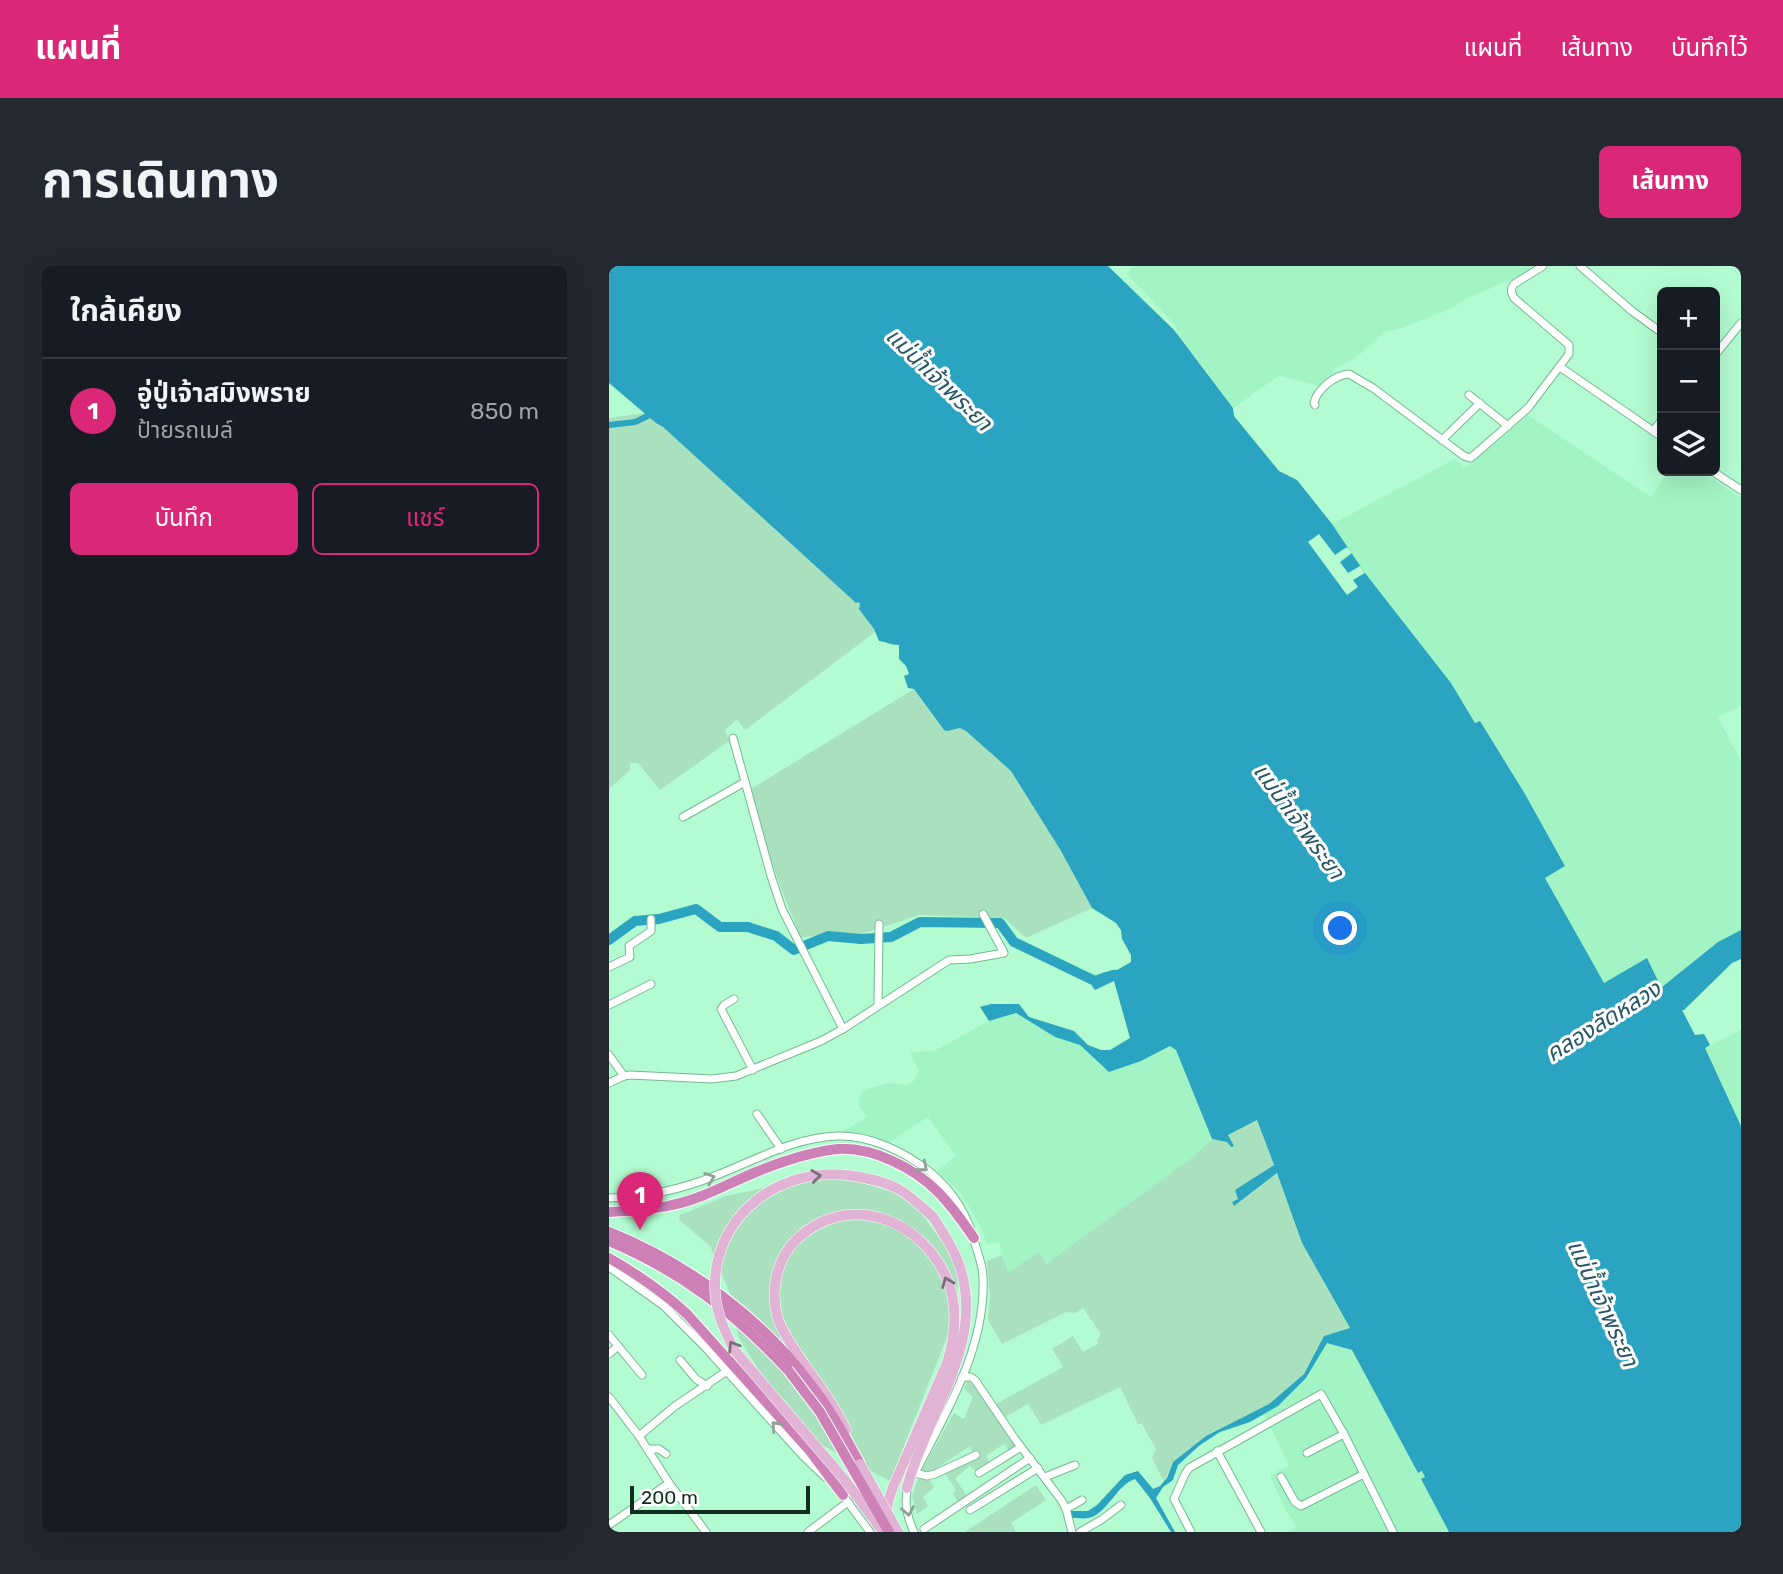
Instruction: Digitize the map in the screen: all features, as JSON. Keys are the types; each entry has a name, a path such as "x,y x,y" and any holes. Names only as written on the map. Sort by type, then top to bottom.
{"highway":[{"path":"609,1212 673,1205 798,1156 840,1149 872,1152 905,1168 937,1191 958,1214 974,1238"},
{"path":"609,1232 684,1269 757,1325 795,1364 812,1386 860,1464"},
{"path":"609,1241 658,1264 700,1290 767,1348 820,1412 886,1532"},
{"path":"609,1258 666,1294 687,1314 810,1451 845,1498"}],"main road":[{"path":"886,1532 735,1351 718,1312 715,1290 717,1264 727,1232 751,1203 787,1181 814,1175 844,1174 873,1179 899,1189 933,1217 957,1260 966,1297 959,1354 907,1488"},
{"path":"886,1532 886,1515 888,1502 947,1363 955,1317 949,1283 925,1246 909,1231 893,1222 872,1215 851,1214 833,1217 810,1229 791,1245 778,1266 775,1290 778,1319 790,1343 842,1422 860,1464 898,1532"}],"street":[{"path":"1315,405 1316,395 1326,385 1339,375 1349,374 1373,388 1464,457 1470,458 1528,408 1569,354 1569,345 1514,298 1511,291 1514,284 1543,266"},
{"path":"1580,266 1657,330"},
{"path":"1719,350 1741,323"},
{"path":"1560,367 1657,433"},
{"path":"1469,395 1508,426"},
{"path":"1442,440 1480,404"},
{"path":"1653,430 1657,426"},
{"path":"1720,476 1741,490"},
{"path":"733,738 782,909 843,1029"},
{"path":"683,817 745,782"},
{"path":"609,1083 624,1076 722,1079 753,1070 821,1041 949,960 1004,953 983,914"},
{"path":"609,967 630,957 630,945 649,934 651,923"},
{"path":"878,1005 880,926"},
{"path":"609,1005 652,984"},
{"path":"734,999 721,1009 753,1070"},
{"path":"609,1055 624,1076"},
{"path":"757,1114 781,1149"},
{"path":"609,1198 678,1189 781,1149 814,1139 840,1136 891,1147 915,1160 939,1179 969,1221 983,1275 982,1310 972,1354 938,1430 907,1488 907,1511 914,1532"},
{"path":"609,1268 664,1306 845,1498 870,1532"},
{"path":"609,1335 642,1375"},
{"path":"609,1354 618,1346"},
{"path":"680,1360 696,1379 707,1386"},
{"path":"639,1436 668,1411 727,1371"},
{"path":"962,1377 975,1380 1045,1477 1066,1509 1072,1532"},
{"path":"1191,1532 1174,1499 1189,1468 1321,1394 1393,1532"},
{"path":"609,1396 706,1532"},
{"path":"1307,1453 1344,1434"},
{"path":"979,1474 1021,1447"},
{"path":"647,1449 659,1449 666,1454"},
{"path":"1217,1451 1261,1532"},
{"path":"915,1473 927,1476 935,1474 976,1455"},
{"path":"924,1529 1030,1458"},
{"path":"1045,1477 1075,1465"},
{"path":"970,1510 1038,1468"},
{"path":"1281,1477 1295,1502 1301,1506 1364,1474"},
{"path":"609,1525 669,1483"},
{"path":"808,1532 845,1498"},
{"path":"1066,1509 1083,1500"},
{"path":"1080,1532 1121,1505"}],"shaded area":[{"path":"1133,266 1533,266 1521,275 1468,298 1450,309 1385,332 1354,359 1339,366 1319,386 1279,376 1233,408 1177,334 1176,326 1127,274"},
{"path":"645,413 858,602 875,632 745,730 737,719 725,730 729,741 660,790 638,763 630,763 630,770 609,789 609,418"},
{"path":"1528,415 1651,497 1666,476 1708,476 1741,496 1741,706 1718,717 1741,761 1741,930 1718,942 1662,987 1659,984 1604,983 1545,878 1565,865 1525,794 1480,721 1475,723 1451,683 1365,573 1332,524 1455,459 1465,468"},
{"path":"914,689 944,730 960,728 966,731 1011,771 1061,851 1092,908 1026,938 1004,918 919,915 862,934 801,937 773,864 751,789"},
{"path":"1015,1013 1055,1037 1080,1045 1109,1072 1141,1061 1171,1045 1176,1050 1212,1139 1193,1157 1046,1264 1007,1273 999,1242 987,1244 961,1193 937,1171 956,1156 928,1117 890,1142 843,1131 867,1117 858,1104 862,1090 890,1083 905,1085 913,1082 919,1071 910,1053 936,1050 989,1021"},
{"path":"1741,1030 1741,1126 1705,1048"},
{"path":"1257,1120 1274,1165 1235,1190 1238,1199 1232,1202 1234,1206 1277,1173 1302,1243 1350,1329 1324,1336 1304,1374 1269,1404 1206,1436 1173,1462 1164,1482 1152,1458 1156,1449 1142,1424 1138,1424 1120,1387 1041,1425 1028,1404 1005,1417 996,1404 1063,1367 1052,1349 1073,1336 1083,1352 1098,1344 1097,1340 1101,1334 1083,1308 1075,1313 1066,1312 1002,1344 988,1320 990,1296 987,1261 1002,1255 1008,1273 1039,1252 1046,1264 1193,1157 1212,1139 1227,1142 1231,1147 1233,1146 1228,1135"},
{"path":"832,1174 909,1197 959,1265 955,1317 890,1481 812,1440 769,1387 738,1336 730,1294 710,1246 679,1220 680,1215 726,1196"},
{"path":"1327,1343 1352,1349 1417,1472 1422,1471 1425,1477 1421,1480 1449,1532 1288,1532 1296,1526 1270,1476 1289,1465 1264,1414 1278,1406 1306,1378"},
{"path":"968,1379 1016,1446 1009,1451 1004,1444 986,1456 990,1464 978,1473 970,1466 955,1478 968,1498 959,1504 953,1493 956,1490 944,1472 971,1458 970,1446 928,1474 921,1471 954,1413 964,1419 973,1397 964,1389"},
{"path":"919,1477 929,1479 934,1487 923,1497 928,1506 917,1514 912,1496"},
{"path":"1036,1485 1046,1500 1011,1523 1016,1532 966,1531"}],"water":[{"path":"609,266 1108,266 1174,330 1233,408 1234,416 1279,471 1297,480 1451,683 1475,723 1480,721 1565,866 1545,878 1604,983 1647,958 1662,987 1718,942 1741,930 1741,959 1732,963 1682,1010 1695,1035 1704,1034 1710,1045 1705,1048 1741,1126 1741,1532 1449,1532 1421,1479 1425,1477 1422,1471 1418,1473 1352,1350 1327,1343 1306,1378 1278,1406 1250,1422 1220,1432 1200,1445 1178,1465 1173,1480 1163,1487 1156,1498 1175,1532 1171,1532 1135,1479 1122,1487 1095,1516 1071,1518 1071,1511 1088,1511 1097,1505 1125,1475 1138,1471 1153,1489 1160,1486 1167,1478 1173,1462 1206,1436 1269,1404 1304,1374 1324,1336 1350,1328 1302,1243 1277,1173 1234,1206 1232,1202 1238,1199 1235,1190 1274,1165 1257,1120 1228,1135 1234,1146 1212,1139 1176,1050 1170,1046 1141,1061 1109,1072 1080,1045 1055,1037 1016,1013 989,1021 980,1007 991,1004 1019,1004 1029,1017 1074,1031 1088,1045 1101,1050 1110,1050 1130,1038 1114,981 1095,990 1092,986 1103,974 1131,962 1121,930 1116,923 1092,908 1061,851 1011,771 966,731 960,728 944,730 914,689 908,688 904,676 909,674 899,659 899,645 879,641 874,629 859,609 858,602 663,427 609,383"}],"pier":[{"path":"1319,534 1335,555 1347,547 1352,553 1340,562 1348,573 1360,566 1365,573 1353,580 1358,587 1347,595 1308,542"}],"waterway":[{"path":"609,425 635,422 654,413"},
{"path":"609,940 635,921 659,919 696,909 720,927 748,927 776,936 794,950 828,936 861,939 891,937 920,922 1000,923 1014,942 1095,981 1106,977"}],"place":[{"name":"อู่ปู่เจ้าสมิงพราย","path":"640,1230"}],"water label":[{"name":"แม่น้ำเจ้าพระยา","path":"939,379"},
{"name":"แม่น้ำเจ้าพระยา","path":"1299,821"},
{"name":"คลองลัดหลวง","path":"1603,1021"},
{"name":"แม่น้ำเจ้าพระยา","path":"1603,1303"}]}
